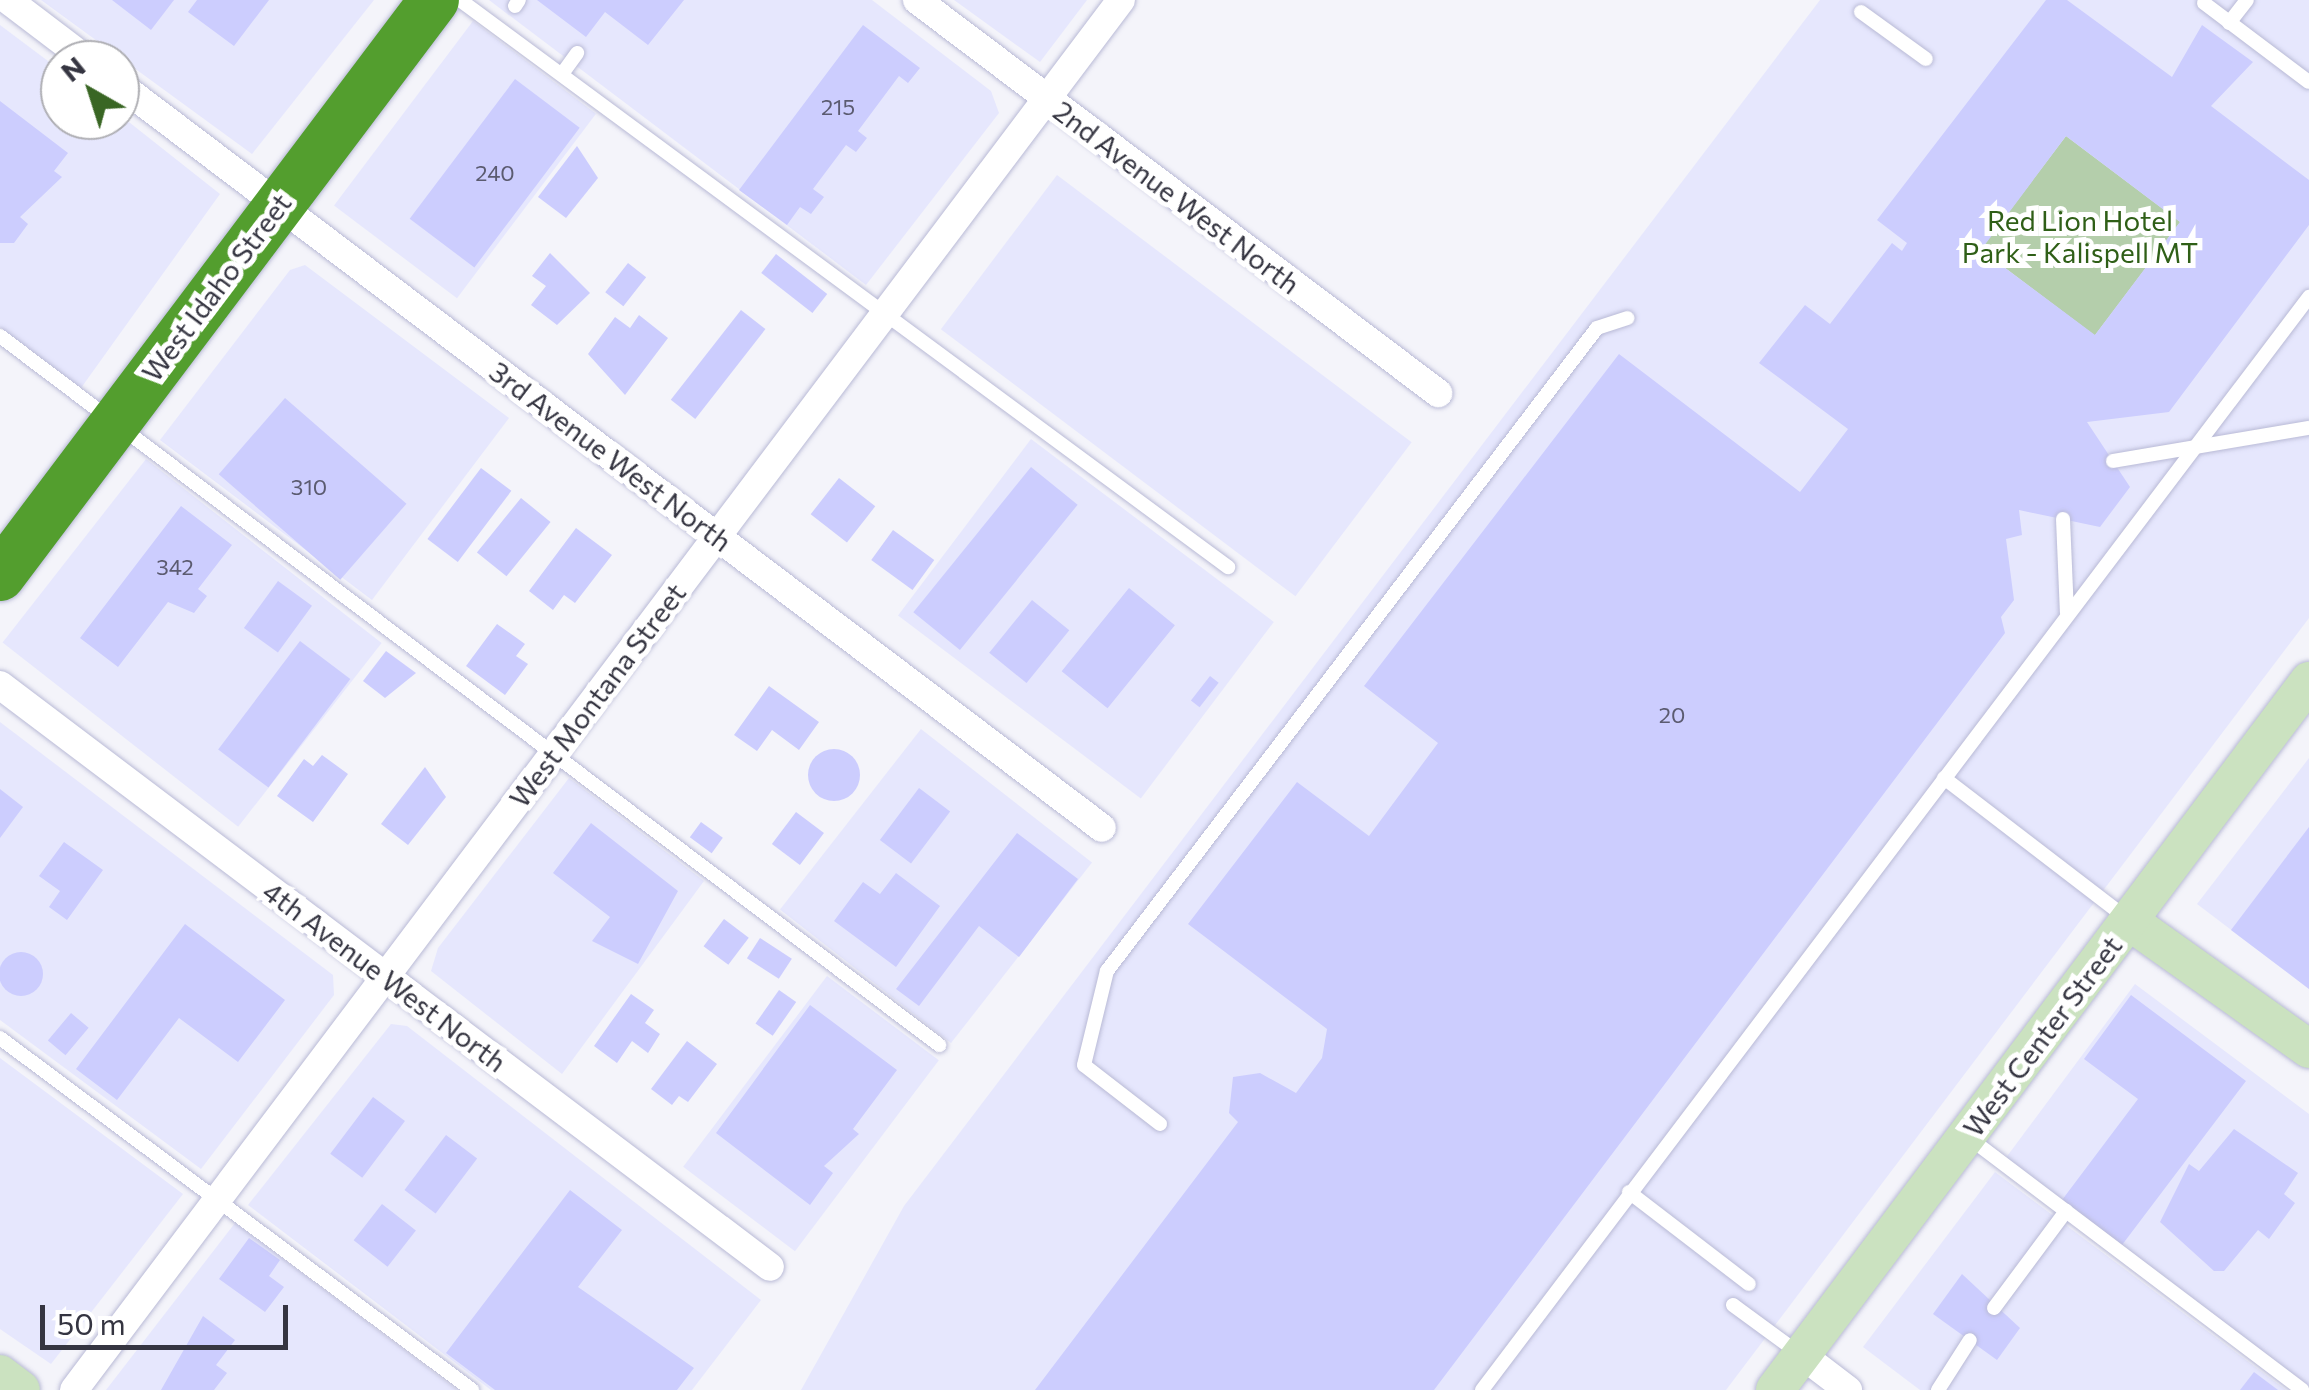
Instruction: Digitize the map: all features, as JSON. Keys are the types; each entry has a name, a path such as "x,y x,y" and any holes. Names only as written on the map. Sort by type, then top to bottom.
{"highway":[{"name":"West Idaho Street","path":"0,576 434,0"}],"street":[{"path":"8,0 61,40"},
{"name":"2nd Avenue West North","path":"917,0 1438,393"},
{"name":"West Montana Street","path":"74,1390 1121,0"},
{"name":"3rd Avenue West North","path":"140,100 1102,828"},
{"name":"4th Avenue West North","path":"0,685 770,1267"},
{"name":"West Center Street","path":"1775,1390 2306,691"},
{"path":"2130,920 2309,1049"},
{"path":"1802,1355 1848,1390"},
{"path":"0,1374 21,1390"}],"lane":[{"path":"460,0 1228,566"},
{"path":"2229,22 2247,0"},
{"path":"2203,1 2309,82"},
{"path":"1861,12 1926,59"},
{"path":"562,74 578,53"},
{"path":"1482,1390 2067,613 2205,441 2309,298"},
{"path":"1160,1124 1084,1065 1107,970 1597,328 1627,318"},
{"path":"0,336 939,1045"},
{"path":"2113,461 2205,441 2309,428"},
{"path":"2063,520 2067,613"},
{"path":"1944,778 2130,920"},
{"path":"0,1038 472,1390"},
{"path":"1967,1136 2302,1390"},
{"path":"1629,1192 1749,1284"},
{"path":"1994,1308 2066,1212"},
{"path":"1733,1305 1802,1355"},
{"path":"1938,1390 1970,1340"}],"shaded area":[{"path":"41,0 374,0 252,154 140,72 140,40 96,40"},
{"path":"489,0 872,0 991,91 999,113 866,285"},
{"path":"954,0 1087,0 1040,62"},
{"path":"1820,0 2309,0 2309,618 1726,1390 801,1390 904,1206"},
{"path":"473,21 596,114 457,298 334,205"},
{"path":"0,25 40,55 40,140 140,140 140,131 220,194 81,388 0,327"},
{"path":"1057,175 1412,442 1295,596 941,329"},
{"path":"305,265 509,418 372,600 160,440 290,270"},
{"path":"1031,439 1274,622 1141,798 898,615"},
{"path":"146,459 382,643 238,827 3,643"},
{"path":"0,722 333,975 334,995 201,1169 0,1020"},
{"path":"921,729 1092,863 951,1043 780,909"},
{"path":"2309,758 2309,989 2197,904"},
{"path":"569,778 704,881 562,1074 431,971 438,948"},
{"path":"827,976 939,1060 795,1251 683,1167"},
{"path":"2135,984 2309,1114 2309,1386 2005,1159"},
{"path":"391,1024 407,1026 761,1300 692,1390 491,1390 248,1205"},
{"path":"0,1058 183,1194 51,1364 0,1329"},
{"path":"1995,1172 2286,1390 1920,1390 1863,1347"},
{"path":"235,1223 457,1390 106,1390"}],"green space":[{"name":"Red Lion Hotel Park - Kalispell MT","path":"2066,136 2180,222 2095,335 1981,249"}],"building":[{"path":"112,0 174,0 151,30"},
{"path":"197,0 269,0 234,46 188,12"},
{"path":"537,0 684,0 648,45 605,12 586,37"},
{"path":"2046,0 2067,0 2172,77 2202,25 2253,62 2211,106 2309,180 2309,225 2169,412 2087,422 2130,487 2100,527 2019,510 2022,535 2006,539 2014,600 2001,617 2005,633 1434,1390 1035,1390 1238,1122 1229,1113 1233,1077 1260,1073 1296,1093 1322,1058 1327,1029 1188,924 1297,782 1369,836 1438,743 1364,686 1619,354 1800,492 1848,429 1759,363 1805,305 1830,324 1892,243 1902,251 1907,243 1877,220","holes":["2066,136 2180,222 2095,335 1981,250"]},
{"path":"863,25 920,68 908,83 899,76 858,131 867,138 856,152 846,145 813,189 824,197 811,214 800,207 787,225 739,190"},
{"path":"515,79 580,128 474,268 410,219"},
{"path":"0,101 40,132 40,140 51,140 68,153 54,171 62,177 20,217 28,224 14,243 0,243"},
{"path":"577,146 598,178 566,218 538,197"},
{"path":"550,253 590,293 557,325 531,305 546,286 532,276"},
{"path":"776,254 827,294 812,313 761,273"},
{"path":"628,263 646,277 623,306 605,292"},
{"path":"741,310 765,329 695,419 671,400"},
{"path":"639,315 668,338 625,395 588,354 615,317 630,328"},
{"path":"285,398 407,504 340,580 219,474"},
{"path":"1031,467 1078,505 960,650 913,612"},
{"path":"481,468 511,491 458,562 427,539"},
{"path":"839,478 875,506 847,543 811,514"},
{"path":"521,498 551,522 506,576 477,552"},
{"path":"181,506 232,545 198,589 207,596 194,613 168,602 118,667 80,638"},
{"path":"576,528 612,555 575,603 564,595 553,610 529,591"},
{"path":"893,530 934,560 913,590 871,560"},
{"path":"278,581 312,606 278,653 244,628"},
{"path":"1129,588 1175,625 1108,708 1062,671"},
{"path":"1032,600 1069,630 1027,683 989,653"},
{"path":"497,624 525,644 516,656 528,664 505,695 466,666"},
{"path":"300,641 350,679 268,788 218,750"},
{"path":"386,651 416,673 385,698 363,681"},
{"path":"1210,676 1219,683 1200,707 1191,700"},
{"path":"769,686 819,722 799,750 772,730 757,751 734,735"},
{"path":"834,749 852,757 860,775 852,793 834,801 816,793 808,775 816,757"},
{"path":"322,755 348,774 313,822 277,796 304,759 313,766"},
{"path":"425,767 446,797 408,845 381,824"},
{"path":"919,788 950,811 911,863 880,840"},
{"path":"0,789 23,807 0,838"},
{"path":"796,812 824,833 800,865 772,844"},
{"path":"701,822 723,838 712,853 690,837"},
{"path":"591,823 678,891 638,964 592,941 610,917 553,873"},
{"path":"2309,827 2309,989 2231,930"},
{"path":"1017,833 1078,879 1019,957 979,926 919,1006 896,989"},
{"path":"64,842 103,870 67,920 49,907 60,891 39,876"},
{"path":"896,873 940,906 896,967 834,921 863,882 880,894"},
{"path":"724,919 749,938 728,965 704,946"},
{"path":"185,924 285,1000 238,1062 179,1018 117,1100 76,1069"},
{"path":"760,938 792,959 779,979 747,958"},
{"path":"21,952 37,958 43,974 37,990 21,996 5,990 -1,974 5,958"},
{"path":"779,990 796,1002 773,1036 755,1024"},
{"path":"631,994 654,1010 645,1023 660,1034 648,1053 632,1041 617,1063 594,1046"},
{"path":"2131,995 2246,1081 2122,1245 2062,1200 2138,1099 2084,1059"},
{"path":"810,1005 897,1070 853,1129 859,1134 824,1166 833,1173 810,1205 716,1133"},
{"path":"71,1013 89,1028 65,1055 48,1041"},
{"path":"687,1041 717,1064 688,1102 679,1096 672,1105 651,1089"},
{"path":"373,1097 405,1121 362,1178 330,1154"},
{"path":"2234,1129 2298,1173 2284,1194 2295,1203 2269,1239 2258,1230 2224,1271 2214,1271 2160,1222 2189,1164 2199,1171"},
{"path":"446,1135 477,1158 436,1214 404,1190"},
{"path":"570,1190 622,1230 578,1287 694,1368 677,1390 495,1390 446,1353"},
{"path":"382,1204 416,1230 388,1267 354,1240"},
{"path":"249,1238 280,1260 269,1276 284,1287 265,1312 219,1279"},
{"path":"1962,1274 2020,1328 1997,1360 1933,1314"},
{"path":"203,1316 235,1340 216,1365 227,1373 214,1390 161,1390"},
{"path":"2254,1372 2278,1390 2240,1390"}]}
